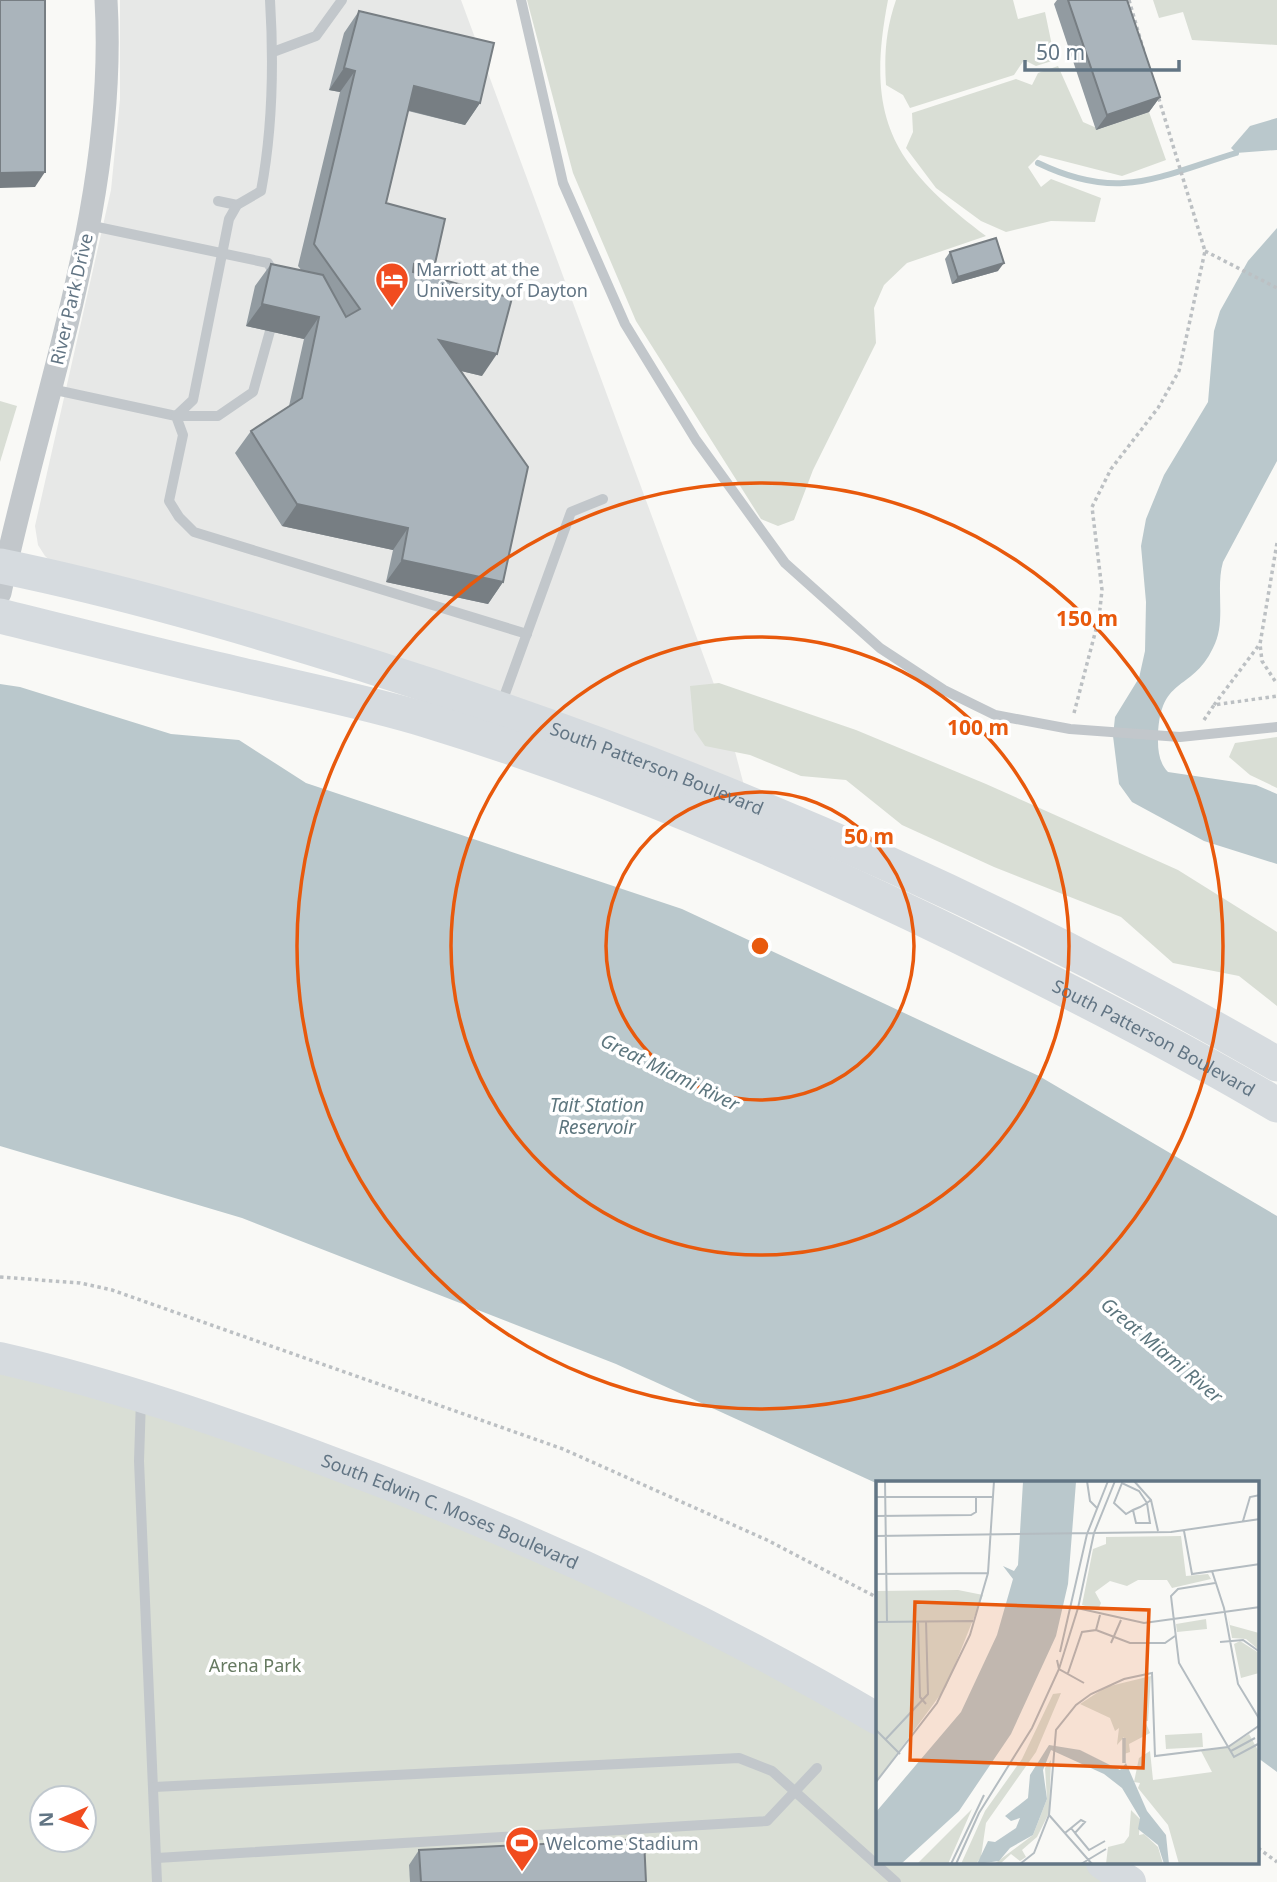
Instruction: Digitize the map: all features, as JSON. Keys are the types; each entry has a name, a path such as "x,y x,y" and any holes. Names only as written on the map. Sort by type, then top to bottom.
{"main road":[{"name":"South Patterson Boulevard","path":"2,576 220,620 489,710 776,812 893,863 1195,1016 1277,1064"},
{"name":"South Patterson Boulevard","path":"0,616 243,676 443,719 615,785 881,898 1086,999 1277,1105"},
{"name":"South Edwin C. Moses Boulevard","path":"0,1358 141,1396 254,1434 507,1531 681,1611 876,1718"},
{"path":"1103,1864 1130,1882"}],"street":[{"name":"River Park Drive","path":"2,576 51,389 88,225 103,130 108,48 106,0"}],"lane":[{"path":"176,416 193,400 229,219 237,205 261,191 270,140 273,52 270,0"},
{"path":"273,52 316,36 342,0"},
{"path":"521,0 562,183 625,324 696,440 785,563 880,648 944,690 995,715 1070,729 1180,737 1277,727"},
{"path":"218,201 237,205"},
{"path":"88,225 268,263 275,272 279,291"},
{"path":"51,389 176,416 218,416 253,393 270,331"},
{"path":"176,416 183,435 169,501 179,517 194,532 527,634"},
{"path":"489,710 527,634 571,512 603,499"},
{"path":"141,1396 139,1461 157,1882"},
{"path":"154,1787 739,1758 772,1772 895,1882"},
{"path":"157,1858 767,1821 817,1768"}],"path":[{"path":"1129,0 1148,62"},
{"path":"1070,729 1099,618 1102,590 1092,507 1111,469 1158,408 1179,372 1205,251 1155,87"},
{"path":"1205,251 1277,288"},
{"path":"1277,543 1260,644 1262,661 1277,684"},
{"path":"1194,736 1260,644"},
{"path":"1214,705 1277,696"},
{"path":"0,1277 80,1283 112,1290 563,1449 767,1540 876,1597"},
{"path":"1260,1849 1277,1862"}],"shaded area":[{"path":"120,0 461,0 725,714 746,793 58,568 45,556 38,545 35,526 111,190 120,99"}],"green space":[{"path":"527,0 888,0 880,77 884,108 893,136 908,162 928,186 986,236 907,263 884,285 874,308 876,343 813,470 794,520 778,526 761,519 636,321 573,173"},
{"path":"896,0 1013,0 1018,19 1045,12 1055,60 1036,66 1024,60 1014,75 910,108 903,95 886,85 886,42"},
{"path":"1153,0 1277,0 1277,45 1192,40 1183,12 1159,18"},
{"path":"1058,66 1083,122 1099,129 1149,112 1166,160 1122,176 1040,155 1028,167 1041,187 1051,179 1101,198 1095,222 1051,221 1006,232 981,221 936,188 906,148 913,132 912,113 1016,79 1032,85 1038,73"},
{"path":"0,401 17,406 0,462"},
{"path":"719,683 856,730 986,784 1178,870 1277,932 1277,1006 1239,976 1173,963 1121,917 994,867 902,825 846,780 801,776 750,755 705,746 694,730 690,686"},
{"path":"1277,737 1277,788 1250,775 1229,757 1235,743"},
{"name":"Arena Park","path":"0,1358 425,1497 876,1718 876,1864 1103,1864 1130,1882 0,1882"}],"water":[{"path":"1277,118 1277,150 1236,153 1231,148 1250,126"},
{"path":"1277,228 1277,461 1223,562 1219,628 1213,648 1195,673 1177,687 1164,705 1159,720 1158,750 1168,772 1256,785 1277,794 1277,864 1204,841 1132,802 1119,784 1113,736 1115,717 1139,678 1145,651 1146,602 1141,546 1146,519 1164,475 1208,402 1214,331 1220,311 1248,261"},
{"name":"Tait Station Reservoir","path":"0,684 20,687 171,734 239,740 306,783 682,909 1039,1076 1277,1216 1277,1772 1260,1759 1260,1481 876,1483 616,1364 242,1218 0,1146"}],"building":[{"path":"0,0 45,0 45,172 0,173"},
{"path":"1068,0 1127,0 1160,97 1107,115"},
{"name":"Marriott at the University of Dayton","path":"359,11 494,43 480,103 414,86 386,203 445,219 434,268 414,264 413,272 512,298 497,354 439,340 528,467 503,582 402,560 408,528 297,504 251,431 302,398 319,317 262,304 271,264 323,275 346,317 360,309 314,244 355,71 344,68"},
{"path":"996,238 1004,263 958,277 950,252"},
{"path":"644,1839 646,1882 421,1882 419,1850"}],"waterway":[{"path":"1038,163 1067,175 1092,181 1138,182 1236,153"}],"place":[{"name":"Marriott at the University of Dayton","path":"392,309"},
{"name":"Welcome Stadium","path":"522,1873"}],"water label":[{"name":"Great Miami River","path":"670,1072"},
{"name":"Great Miami River","path":"1162,1350"}]}
